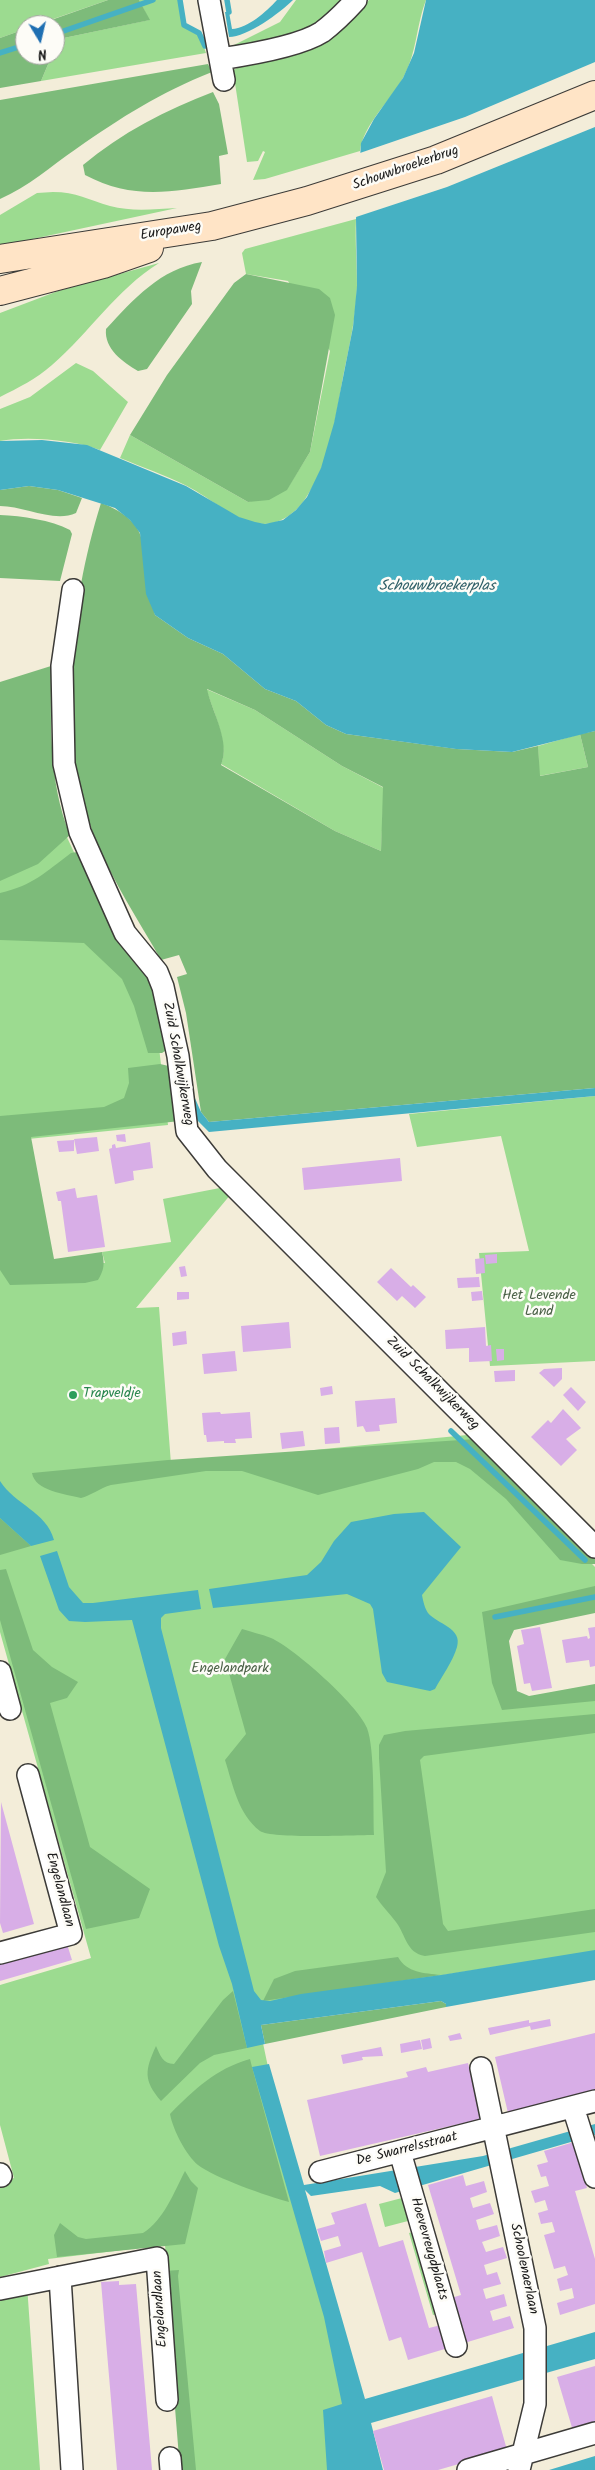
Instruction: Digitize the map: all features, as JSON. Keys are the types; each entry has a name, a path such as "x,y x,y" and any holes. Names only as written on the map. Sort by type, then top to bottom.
{"main road":[{"name":"Schouwbroekerbrug","path":"217,225 373,182 436,160 595,95"},
{"name":"Europaweg","path":"0,259 217,225"},
{"name":"Europaweg","path":"0,291 103,264 217,225"}],"street":[{"path":"209,0 224,80"},
{"path":"220,59 259,52 321,32 356,0"},
{"name":"Zuid Schalkwijkerweg","path":"73,590 62,666 64,764 80,832 125,933 157,972 164,987 178,1056 187,1130 217,1169 595,1547"},
{"path":"0,1672 10,1709"},
{"name":"Engelandlaan","path":"0,1953 71,1934 28,1775"},
{"name":"Schoolenaerlaan","path":"481,2068 535,2328 535,2404 520,2462"},
{"name":"De Swarrelsstraat","path":"320,2172 401,2158 494,2134 575,2112 595,2101"},
{"path":"575,2112 595,2177"},
{"name":"Hoevevreugdplaats","path":"401,2158 456,2346"},
{"name":"Engelandlaan","path":"0,2289 157,2258 166,2400"},
{"path":"60,2277 72,2470"},
{"path":"468,2470 520,2462 595,2433"}],"green space":[{"path":"0,0 108,0 65,15 15,15 15,33 0,38"},
{"path":"108,0 139,0 150,20 65,38 65,15"},
{"path":"139,0 180,0 184,25 199,33 206,53 41,81 48,65 65,65 65,38 149,20"},
{"path":"296,0 351,0 315,28 232,51 234,45 280,22"},
{"path":"369,0 426,0 408,69 398,87 372,122 362,141 360,151 265,179 253,180 265,152 263,151 258,161 247,162 233,70 360,9"},
{"path":"15,33 15,65 48,65 41,81 0,88 0,38"},
{"path":"208,64 212,72 175,88 141,106 93,137 30,182 0,199 0,100"},
{"path":"213,92 219,104 228,154 219,156 221,184 168,191 136,191 102,183 85,175 83,165 128,133 178,106"},
{"path":"53,192 76,195 110,206 127,209 177,208 0,246 0,215 37,193"},
{"path":"356,219 357,287 355,310 335,423 327,454 315,483 299,507 289,516 277,522 254,523 234,515 187,486 120,458 130,435 248,502 287,489 310,452 330,351 288,281 246,274 242,253 245,249"},
{"path":"202,262 191,291 192,304 147,369 138,371 126,363 111,349 106,336 106,329 138,296 161,278 173,271"},
{"path":"159,263 116,298 52,365 20,387 0,397 0,313 58,291"},
{"path":"246,274 319,289 330,298 335,315 310,452 287,490 269,500 248,502 130,435 167,375 234,283"},
{"path":"76,363 93,371 128,402 100,450 51,440 24,439 0,441 0,409 30,397"},
{"path":"29,486 58,490 82,498 76,513 67,516 49,515 0,506 0,490"},
{"path":"101,503 124,514 140,534 145,552 155,615 188,638 223,654 265,689 296,701 326,725 346,734 457,749 512,752 538,746 540,776 588,767 580,734 595,731 595,1088 209,1122 201,1112 186,1013 177,977 187,974 179,955 161,960 110,871 96,840 83,801 75,759 71,716 71,672 81,584","holes":["207,689 255,710 342,766 383,787 381,851 335,831 221,765 224,747 220,727"]},
{"path":"0,515 36,519 70,530 72,534 60,581 0,578"},
{"path":"51,666 51,730 54,773 63,815 70,835 38,864 0,881 0,682"},
{"path":"206,689 255,710 342,766 384,788 381,851 335,831 221,764 223,757 222,738"},
{"name":"Engelandpark","path":"0,695 96,899 152,987 168,1125 28,1139 52,1261 105,1263 102,1252 171,1242 163,1199 225,1187 231,1194 136,1308 159,1307 171,1464 467,1435 595,1567 595,1606 500,1627 516,1699 595,1688 595,1951 255,2005 268,2067 380,2470 185,2470 165,2245 48,2259 49,2264 0,2277 0,2183 14,2178 0,2125 0,1985 91,1958 0,1632"},
{"path":"580,734 588,767 539,776 538,746"},
{"path":"77,852 99,896 158,986 171,1047 162,1053 148,1053 134,1006 122,979 84,943 0,940 0,893 30,882 71,853"},
{"path":"160,1064 173,1067 180,1121 31,1137 54,1259 102,1252 103,1267 98,1280 85,1283 10,1285 0,1270 0,1116 104,1107 124,1098 129,1083 128,1068"},
{"name":"Het Levende Land","path":"595,1096 595,1361 490,1366 479,1253 529,1251 501,1136 417,1147 409,1114"},
{"path":"475,1439 595,1559 595,1564 560,1560 506,1499 470,1469 456,1462 434,1462 418,1469 318,1495 242,1471 206,1471 111,1485 81,1498 45,1488 34,1479 32,1473 168,1460"},
{"path":"0,1518 31,1546 0,1555"},
{"path":"6,1569 33,1650 52,1667 78,1682 67,1698 50,1703 90,1847 150,1889 139,1918 86,1929 0,1620 0,1570"},
{"path":"595,1586 595,1613 514,1630 509,1641 517,1691 529,1696 595,1684 595,1701 502,1710 492,1683 482,1612"},
{"path":"242,1629 271,1638 294,1653 339,1692 361,1718 370,1738 374,1835 280,1835 260,1831 246,1816 237,1799 225,1760 246,1734 225,1659"},
{"path":"595,1714 595,1733 424,1756 420,1760 443,1924 448,1931 595,1909 595,1932 425,1956 414,1951 407,1943 396,1922 376,1897 386,1872 379,1758 379,1745 384,1735 405,1731"},
{"path":"398,1957 411,1969 422,1973 441,1975 263,2001 274,1979 295,1971"},
{"path":"233,1991 247,2048 214,2055 200,2063 161,2101 151,2087 148,2075 148,2068 156,2046 165,2061 174,2064 223,2000"},
{"path":"441,2001 446,2004 446,2007 265,2044 261,2025"},
{"path":"250,2059 289,2202 228,2181 198,2165 193,2161 177,2135 170,2114 188,2096 216,2074"},
{"path":"185,2171 198,2188 185,2244 57,2257 54,2235 60,2223 78,2237 86,2239 143,2233 163,2213"},
{"path":"402,2198 408,2221 385,2227 379,2204"},
{"path":"420,2230 444,2312 433,2315 409,2233"},
{"path":"179,2270 178,2276 196,2470 180,2470 164,2271"},
{"path":"27,2285 40,2470 0,2470 0,2293"}],"water":[{"path":"277,0 293,0 254,29 229,37 225,12 229,12 232,29 238,28 256,19"},
{"name":"Schouwbroekerplas","path":"426,0 595,0 595,731 512,752 456,749 346,734 326,725 296,701 265,689 223,654 188,638 155,615 146,594 140,533 130,520 115,508 58,490 29,486 0,490 0,441 42,440 87,445 186,486 239,517 255,522 265,524 283,520 296,510 307,497 321,468 334,423 353,327 357,286 356,219 361,143 374,119 403,78 414,53"},
{"path":"187,1080 201,1112 209,1122 595,1088 595,1096 209,1132 196,1119"},
{"path":"0,1481 6,1489 44,1522 54,1540 31,1546 0,1518"},
{"path":"424,1512 461,1547 422,1595 428,1613 453,1631 458,1641 453,1658 435,1689 430,1691 387,1682 382,1673 373,1609 370,1604 347,1594 213,1608 209,1589 307,1575 321,1562 334,1541 351,1522 394,1514"},
{"path":"57,1551 69,1587 83,1603 198,1590 201,1609 165,1614 161,1618 161,1628 254,1991 261,2000 270,2001 301,1994 441,1975 595,1950 595,1980 446,2007 446,2004 441,2001 261,2025 265,2044 247,2048 232,1984 219,1946 132,1620 69,1621 59,1610 40,1556"},
{"path":"269,2064 304,2185 483,2156 595,2124 595,2135 395,2193 380,2186 311,2196 305,2190 365,2399 595,2332 595,2359 371,2423 383,2470 327,2470 323,2410 342,2404 324,2317 252,2067"},
{"path":"595,2456 595,2470 549,2470"}],"pier":[{"path":"595,62 595,127 447,187 353,218 357,154 465,117"}],"building":[{"path":"125,1134 126,1142 117,1141 116,1135"},
{"path":"97,1137 99,1151 77,1154 74,1139"},
{"path":"74,1140 74,1151 59,1152 57,1141"},
{"path":"150,1142 153,1168 133,1171 134,1180 115,1184 109,1149 112,1148 112,1145 115,1144 116,1148"},
{"path":"400,1158 402,1181 304,1190 302,1168"},
{"path":"75,1188 77,1198 97,1195 105,1247 68,1252 61,1201 58,1201 56,1192"},
{"path":"497,1254 497,1263 486,1264 485,1255"},
{"path":"484,1258 485,1273 476,1274 475,1259"},
{"path":"185,1266 187,1276 181,1277 179,1267"},
{"path":"391,1268 411,1287 413,1285 426,1297 415,1308 402,1296 397,1301 377,1282"},
{"path":"479,1277 480,1287 458,1288 457,1278"},
{"path":"482,1291 483,1300 472,1301 471,1292"},
{"path":"177,1292 189,1292 189,1299 177,1300"},
{"path":"289,1322 291,1348 243,1352 241,1326"},
{"path":"485,1327 486,1346 491,1345 492,1361 469,1362 469,1348 446,1349 445,1330"},
{"path":"186,1331 187,1344 173,1346 172,1333"},
{"path":"496,1349 504,1349 504,1360 497,1361"},
{"path":"235,1351 237,1371 204,1374 202,1354"},
{"path":"562,1368 562,1379 554,1387 539,1373 544,1369"},
{"path":"515,1370 515,1381 495,1382 494,1371"},
{"path":"332,1386 333,1394 321,1396 320,1388"},
{"path":"571,1387 586,1402 578,1411 563,1395"},
{"path":"395,1398 397,1423 379,1425 380,1431 366,1432 363,1426 357,1427 355,1401"},
{"path":"563,1409 581,1428 566,1439 577,1450 561,1466 531,1437 548,1420 551,1423"},
{"path":"220,1412 221,1414 250,1412 252,1438 235,1439 236,1443 224,1443 224,1441 207,1442 206,1435 204,1435 202,1413"},
{"path":"339,1427 340,1443 325,1444 324,1428"},
{"path":"303,1431 305,1446 282,1449 280,1433"},
{"path":"540,1627 552,1688 532,1691 530,1683 524,1684 517,1646 524,1644 521,1630"},
{"path":"595,1627 595,1666 590,1667 589,1660 566,1663 562,1640 587,1636 588,1639 590,1638 588,1628"},
{"path":"1,1802 34,1924 3,1933 0,1923"},
{"path":"67,1944 72,1960 0,1981 0,1963"},
{"path":"550,2019 551,2026 531,2030 530,2026 490,2035 488,2028 529,2020 529,2023"},
{"path":"460,2033 462,2039 450,2041 448,2036"},
{"path":"595,2033 595,2093 508,2113 495,2057"},
{"path":"430,2038 432,2048 423,2050 421,2040"},
{"path":"420,2040 422,2049 401,2053 400,2044"},
{"path":"381,2047 383,2056 362,2057 363,2060 343,2064 341,2055"},
{"path":"468,2063 481,2119 320,2156 307,2100 408,2077 406,2072 426,2067 428,2072"},
{"path":"574,2142 587,2188 575,2191 595,2259 595,2304 560,2315 557,2303 574,2298 572,2288 560,2291 557,2279 568,2275 565,2266 554,2269 544,2235 555,2232 552,2222 541,2224 538,2213 548,2210 545,2200 535,2203 531,2191 549,2186 546,2176 541,2177 537,2165 548,2162 544,2151"},
{"path":"463,2175 466,2186 484,2181 487,2192 470,2198 473,2208 490,2203 494,2214 476,2220 479,2230 497,2225 500,2236 482,2242 486,2252 503,2247 507,2258 484,2265 487,2275 497,2272 501,2284 483,2289 486,2299 504,2294 507,2306 490,2311 493,2321 510,2316 514,2328 461,2344 448,2299 461,2295 428,2185"},
{"path":"366,2203 379,2247 403,2240 429,2328 441,2325 448,2348 408,2360 401,2337 389,2341 362,2252 326,2263 324,2251 341,2246 338,2236 321,2241 317,2229 335,2224 331,2213"},
{"path":"119,2281 119,2285 136,2284 152,2470 117,2470 101,2282"},
{"path":"595,2366 595,2424 573,2431 557,2377"},
{"path":"492,2396 507,2450 438,2470 384,2470 373,2431"}],"waterway":[{"path":"65,31 153,0"},
{"path":"180,0 184,25 199,33 205,46"},
{"path":"227,0 229,12"},
{"path":"0,53 15,48"},
{"path":"451,1431 585,1560"},
{"path":"495,1617 595,1597"}],"place":[{"name":"Trapveldje","path":"73,1395"}]}
